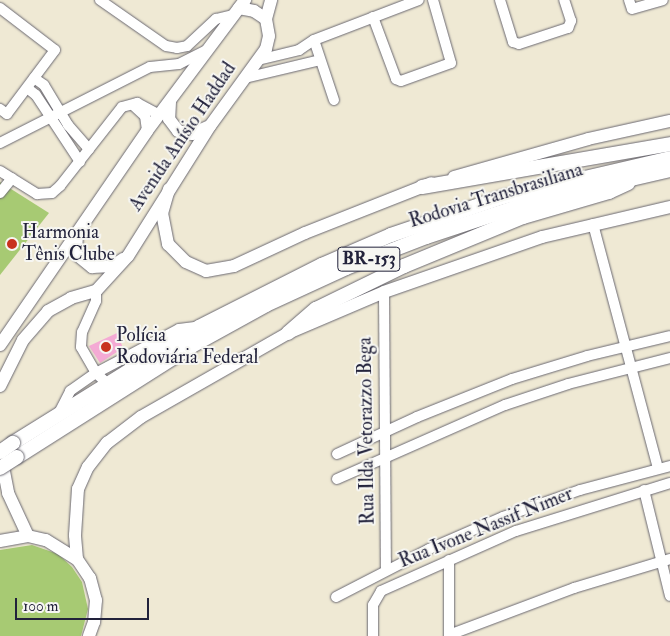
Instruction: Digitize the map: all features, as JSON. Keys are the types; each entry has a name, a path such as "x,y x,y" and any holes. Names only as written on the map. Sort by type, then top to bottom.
{"highway":[{"path":"422,187 670,144"},
{"name":"Rodovia Transbrasiliana","path":"0,452 15,450 111,388 199,327 322,265 443,217 542,185 670,158"},
{"name":"Rodovia Transbrasiliana","path":"0,468 15,450 59,413 111,388 266,305 370,258 532,202 670,170"},
{"path":"288,333 316,309 404,266 523,217 608,192 642,175"}],"main road":[{"name":"Avenida Anísio Haddad","path":"96,291 128,256 210,126 258,60 268,42 266,19 271,0"},
{"name":"Avenida Anísio Haddad","path":"0,345 146,131 170,102 239,8"},
{"path":"239,8 254,10 266,19"},
{"path":"170,102 172,126"},
{"path":"160,115 172,126 188,135 210,126"},
{"path":"169,190 162,213 168,244 186,262 206,270 234,266 305,233 422,187 506,160 670,122"},
{"path":"77,559 75,535 78,489 88,467 107,443 141,417 288,333 384,292 483,255 593,224 670,207"},
{"path":"80,227 74,243 76,254 82,261 103,268 128,256"},
{"path":"0,386 23,340 48,311 71,298 96,291"},
{"path":"0,452 8,493 28,536"},
{"path":"0,541 28,536 63,548 77,559 90,578 96,600 94,622 89,636"}],"street":[{"path":"100,0 131,23 133,28 149,36 165,48 188,46 216,19 239,8"},
{"path":"258,60 289,53 314,40 419,0"},
{"path":"374,17 396,78 401,81 451,63 433,0"},
{"path":"500,0 513,42 519,44 568,28 571,21 564,0"},
{"path":"629,0 632,9 663,0"},
{"path":"0,8 55,50 7,114 0,109"},
{"path":"314,40 334,100"},
{"path":"0,143 150,67 165,58 165,48"},
{"path":"150,67 179,64 206,51"},
{"path":"245,78 320,60"},
{"path":"34,78 44,85 61,112 89,149"},
{"path":"27,88 36,94 80,162"},
{"path":"130,103 145,116 146,131"},
{"path":"0,170 37,194 52,193 80,162 122,107 130,103 143,104 160,115"},
{"path":"0,193 12,178"},
{"path":"593,224 658,468"},
{"path":"96,291 96,301 81,340 81,347 96,373 111,388"},
{"name":"Rua Ilda Vetorazzo Bega","path":"384,292 386,570"},
{"path":"59,413 70,391 96,373 179,329 199,327"},
{"path":"337,454 385,431 496,385 626,346 670,336"},
{"path":"337,479 385,456 505,405 631,367 670,358"},
{"path":"336,597 386,570 503,517 580,490 670,466"},
{"name":"Rua Ivone Nassif Nimer","path":"373,636 376,597 381,591 548,519 670,483"},
{"path":"644,490 666,560 670,596"},
{"path":"450,560 449,636 574,588 666,560"}],"green space":[{"name":"Harmonia Tênis Clube","path":"0,182 49,213 0,275"},
{"path":"32,545 58,554 72,567 82,582 88,609 81,636 0,636 0,550"}],"building":[{"name":"Polícia Rodoviária Federal","path":"117,333 123,348 100,363 89,346"}],"place":[{"name":"Harmonia Tênis Clube","path":"12,244"},
{"name":"Polícia Rodoviária Federal","path":"106,347"}]}
